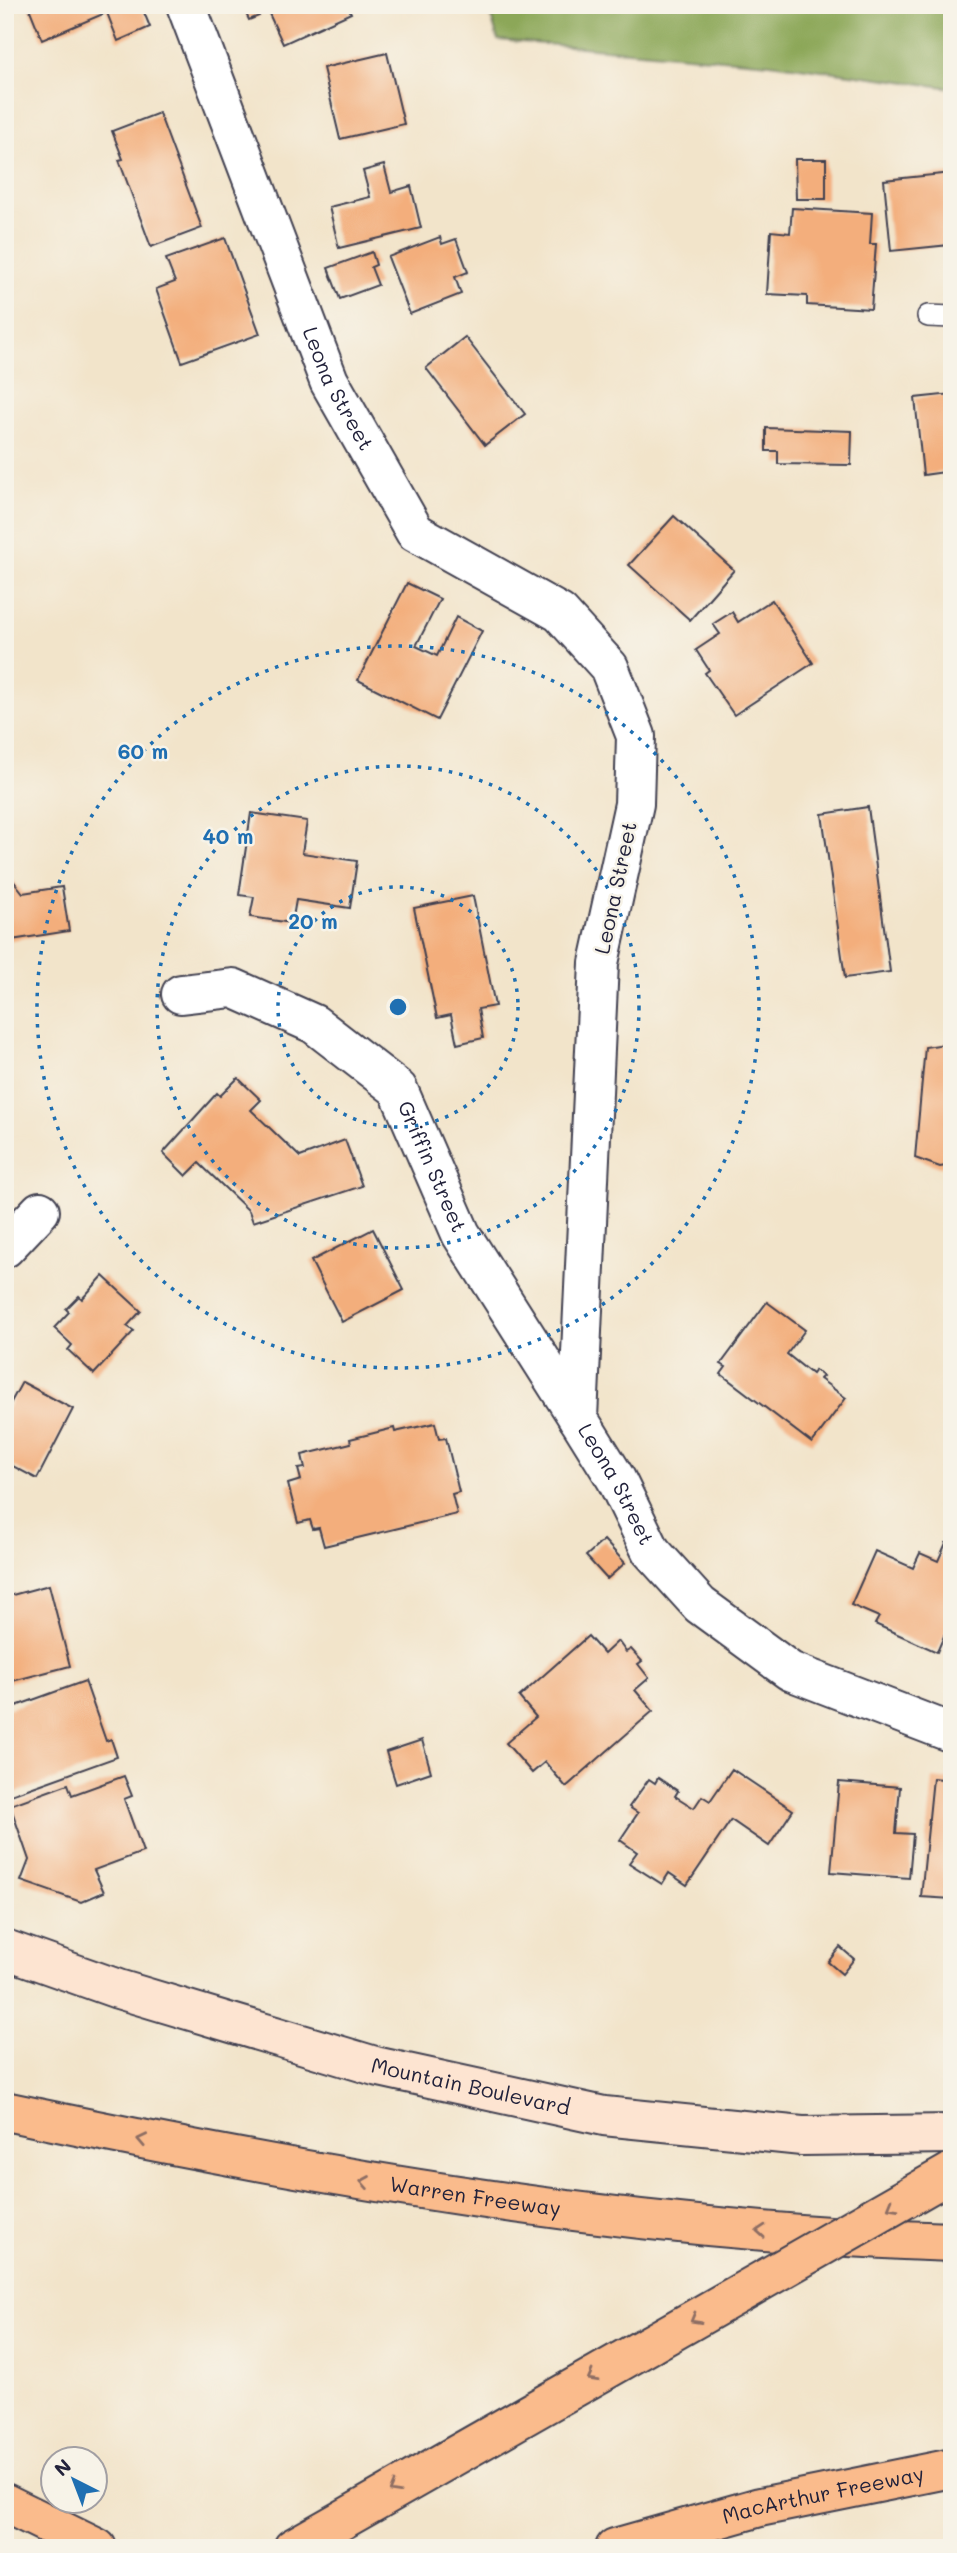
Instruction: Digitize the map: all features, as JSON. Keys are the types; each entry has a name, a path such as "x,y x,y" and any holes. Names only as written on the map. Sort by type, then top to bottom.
{"highway":[{"name":"Warren Freeway","path":"5,2111 237,2160 410,2189 586,2213 754,2230 952,2242"},
{"path":"293,2548 952,2172"},
{"name":"MacArthur Freeway","path":"615,2548 760,2507 952,2468"},
{"path":"5,2503 97,2548"}],"street":[{"name":"Leona Street","path":"186,5 329,381 415,532 560,613 609,667 636,736 634,804 599,963 578,1418 616,1479 651,1551 700,1605 790,1671 952,1732"},
{"name":"Griffin Street","path":"181,994 233,988 314,1024 398,1089 461,1234 578,1418"},
{"path":"5,1248 40,1211"},
{"name":"Mountain Boulevard","path":"5,1949 118,1989 375,2066 604,2116 802,2136 952,2134"}],"lane":[{"path":"928,316 952,317"}],"green space":[{"path":"488,5 952,5 952,88 770,63 498,40"}],"building":[{"path":"28,5 99,5 103,14 42,40"},
{"path":"104,5 141,5 150,27 118,41"},
{"path":"242,5 254,5 259,16 249,20"},
{"path":"265,5 347,5 351,13 283,44"},
{"path":"387,53 404,124 340,139 323,68"},
{"path":"159,113 202,228 151,247 119,160 123,159 112,131"},
{"path":"795,159 826,159 826,199 796,199"},
{"path":"384,165 391,192 411,186 421,228 339,248 329,207 370,197 363,171"},
{"path":"952,173 952,230 947,231 949,245 891,251 884,180"},
{"path":"792,208 872,213 870,244 876,244 871,309 807,305 807,296 767,294 771,231 790,233"},
{"path":"440,237 442,244 456,239 468,272 455,277 461,294 410,314 388,257"},
{"path":"225,238 260,334 182,362 156,289 175,282 166,259"},
{"path":"372,252 376,265 371,267 378,285 340,299 328,268"},
{"path":"465,337 525,414 485,445 426,368"},
{"path":"952,394 952,471 923,475 915,398"},
{"path":"766,428 852,431 851,465 778,464 778,451 766,451"},
{"path":"674,516 734,570 690,620 629,565"},
{"path":"407,583 440,599 416,646 437,656 456,617 482,631 437,720 358,680"},
{"path":"772,600 813,663 734,715 705,673 709,670 696,650 720,634 713,624 732,612 738,622"},
{"path":"868,807 890,972 845,978 822,814"},
{"path":"251,813 307,821 302,853 357,861 350,908 296,900 292,923 250,917 254,897 239,895"},
{"path":"5,870 23,893 62,887 69,931 5,941"},
{"path":"473,896 495,1006 478,1009 483,1038 457,1044 451,1015 437,1018 414,908"},
{"path":"952,1043 952,1165 940,1167 915,1158 925,1047"},
{"path":"238,1078 261,1100 251,1110 300,1157 345,1140 362,1186 253,1222 249,1211 199,1163 186,1176 163,1153 217,1093 220,1096"},
{"path":"373,1229 404,1290 342,1322 311,1261"},
{"path":"103,1276 141,1311 127,1326 134,1331 94,1374 68,1350 72,1345 54,1328 69,1312 66,1309 79,1296 82,1299"},
{"path":"767,1302 805,1330 787,1354 812,1374 815,1370 823,1376 820,1379 846,1398 812,1443 721,1374 726,1367 721,1364"},
{"path":"22,1382 73,1409 37,1479 5,1462 5,1413"},
{"path":"435,1423 439,1439 446,1438 459,1492 452,1494 457,1514 324,1546 319,1528 313,1529 310,1520 298,1523 288,1484 301,1480 298,1469 305,1468 302,1455 351,1443 350,1439 394,1428 395,1432"},
{"path":"604,1540 625,1563 607,1579 586,1556"},
{"path":"946,1543 952,1545 952,1618 937,1652 875,1624 879,1617 851,1605 875,1551 913,1568 920,1553 938,1561"},
{"path":"49,1585 70,1666 5,1683 5,1597"},
{"path":"588,1636 604,1654 618,1641 626,1652 631,1649 642,1661 638,1664 649,1678 635,1690 653,1711 566,1787 545,1762 532,1773 506,1743 536,1717 519,1697"},
{"path":"85,1681 106,1741 111,1739 117,1757 5,1797 5,1710"},
{"path":"422,1740 431,1772 396,1784 386,1752"},
{"path":"732,1769 793,1810 769,1846 731,1820 687,1885 669,1873 662,1884 629,1863 637,1852 620,1840 638,1813 629,1807 649,1779 655,1783 658,1778 678,1791 675,1796 694,1808 702,1796 710,1801"},
{"path":"124,1776 132,1796 124,1799 143,1852 94,1870 104,1892 81,1902 21,1881 29,1860 10,1805 68,1784 72,1795"},
{"path":"933,1778 952,1780 952,1899 921,1897"},
{"path":"839,1782 900,1787 896,1833 913,1834 909,1878 831,1872"},
{"path":"840,1947 854,1959 842,1974 828,1962"}]}
